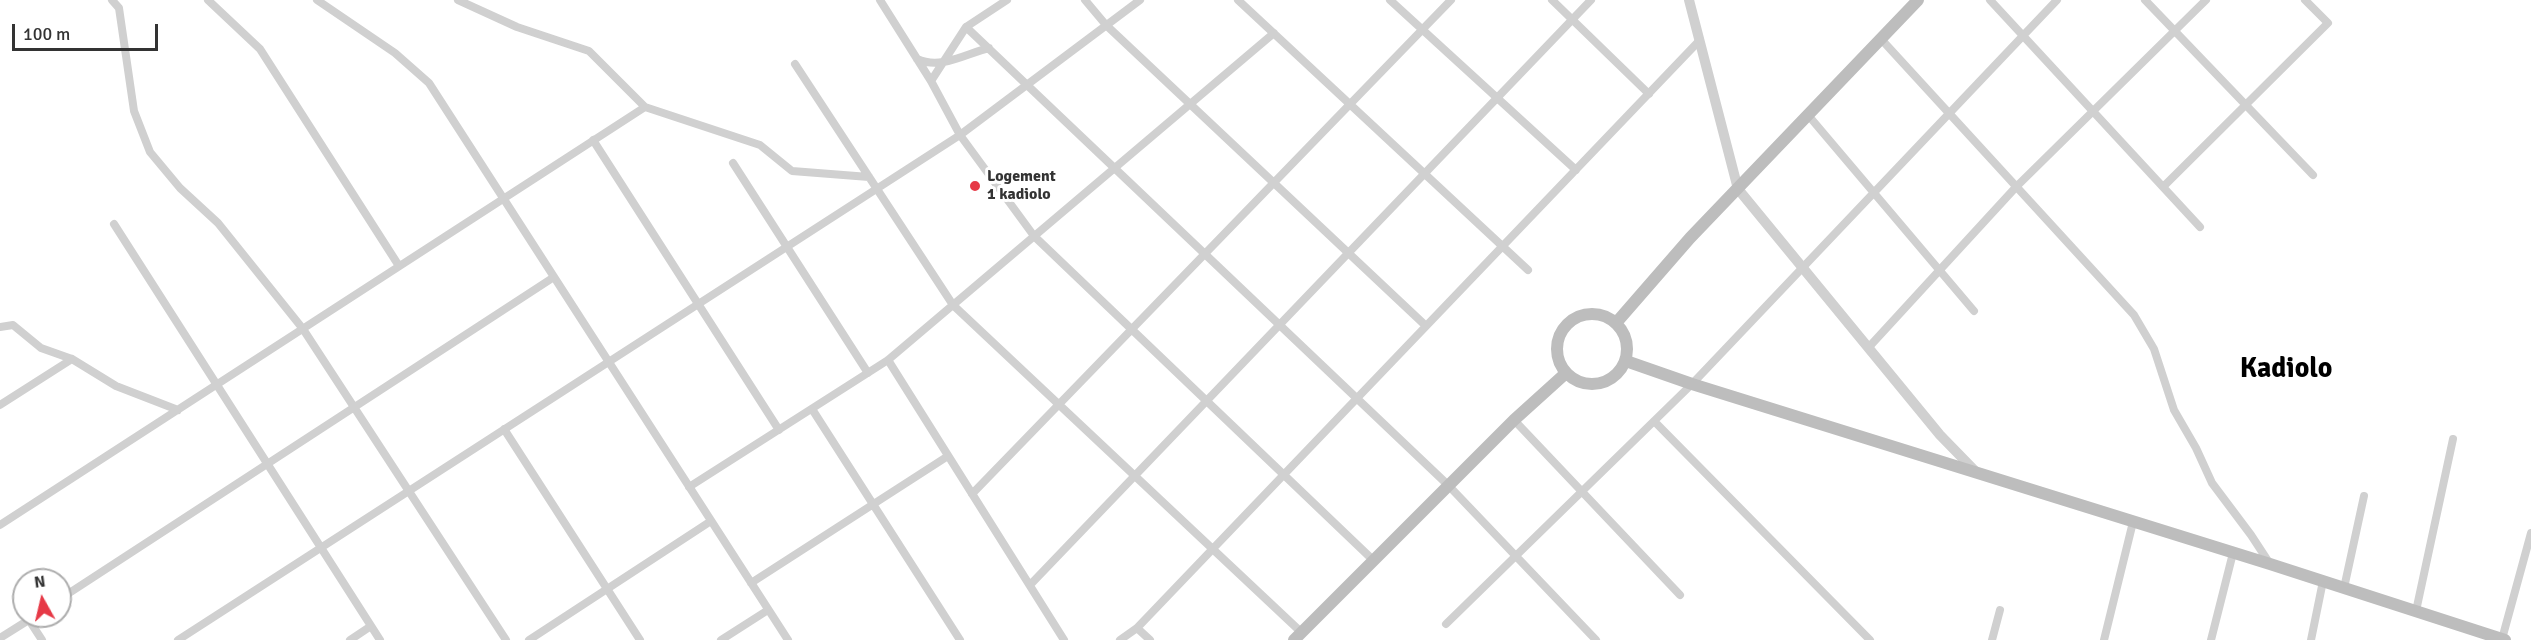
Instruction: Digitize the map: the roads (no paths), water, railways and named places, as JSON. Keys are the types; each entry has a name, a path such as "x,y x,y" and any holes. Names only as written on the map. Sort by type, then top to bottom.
{"main road":[{"path":"1616,323 1690,238 1918,0"},
{"path":"1595,314 1616,323 1627,341 1626,361 1615,376 1599,384 1587,384 1575,380 1566,373 1560,364 1557,345 1565,327 1574,320 1595,314"},
{"path":"1626,361 1978,475 2270,564 2503,640"},
{"path":"1297,636 1514,420 1566,373"}],"street":[{"path":"112,0 119,8 134,111 150,152 180,188 219,223 303,329 506,640"},
{"path":"208,0 260,49 399,266"},
{"path":"317,0 395,52 429,83 788,640"},
{"path":"458,0 518,27 589,51 645,107 760,146 792,171 869,177"},
{"path":"880,0 931,81 960,135 1034,236 1373,560"},
{"path":"931,81 966,27 1007,0"},
{"path":"1085,0 1106,25 1426,326"},
{"path":"178,640 960,135 1140,0"},
{"path":"1238,0 1528,270"},
{"path":"1390,0 1576,170"},
{"path":"972,494 1451,0"},
{"path":"1552,0 1649,94"},
{"path":"1030,585 1591,0"},
{"path":"1689,0 1738,189 1940,435 1978,475"},
{"path":"1990,0 2200,227"},
{"path":"1446,624 1692,384 2057,0"},
{"path":"2145,0 2313,175"},
{"path":"1869,347 2016,186 2206,0"},
{"path":"2163,187 2328,23 2305,0"},
{"path":"966,27 1448,485 1596,640"},
{"path":"689,487 888,360 1274,33"},
{"path":"1881,39 2134,315 2154,350 2174,410 2196,448 2212,483 2252,535 2270,564"},
{"path":"1120,640 1137,628 1699,41"},
{"path":"917,59 928,64 942,63 989,48"},
{"path":"795,64 953,305 1213,549 1297,636"},
{"path":"0,525 645,107"},
{"path":"1808,115 1974,311"},
{"path":"593,140 779,430"},
{"path":"733,163 868,373"},
{"path":"114,224 380,640"},
{"path":"72,591 554,278"},
{"path":"0,327 14,325 41,348 72,359 116,386 178,410"},
{"path":"0,405 72,359"},
{"path":"888,360 1064,640"},
{"path":"812,409 960,640"},
{"path":"1514,420 1680,596"},
{"path":"1654,421 1870,640"},
{"path":"504,429 640,640"},
{"path":"2416,611 2453,439"},
{"path":"751,583 948,456"},
{"path":"2344,588 2364,496"},
{"path":"529,640 711,521"},
{"path":"2104,640 2133,522"},
{"path":"2503,640 2528,555 2531,533"},
{"path":"2211,640 2233,553"},
{"path":"2311,640 2323,581"},
{"path":"721,640 768,610"},
{"path":"1992,640 2000,610"},
{"path":"350,640 371,626"},
{"path":"0,639 17,628"},
{"path":"1137,628 1150,640"}],"place":[{"name":"Logement 1 kadiolo","path":"975,186"}],"district":[{"name":"Kadiolo","path":"2286,370"}]}
